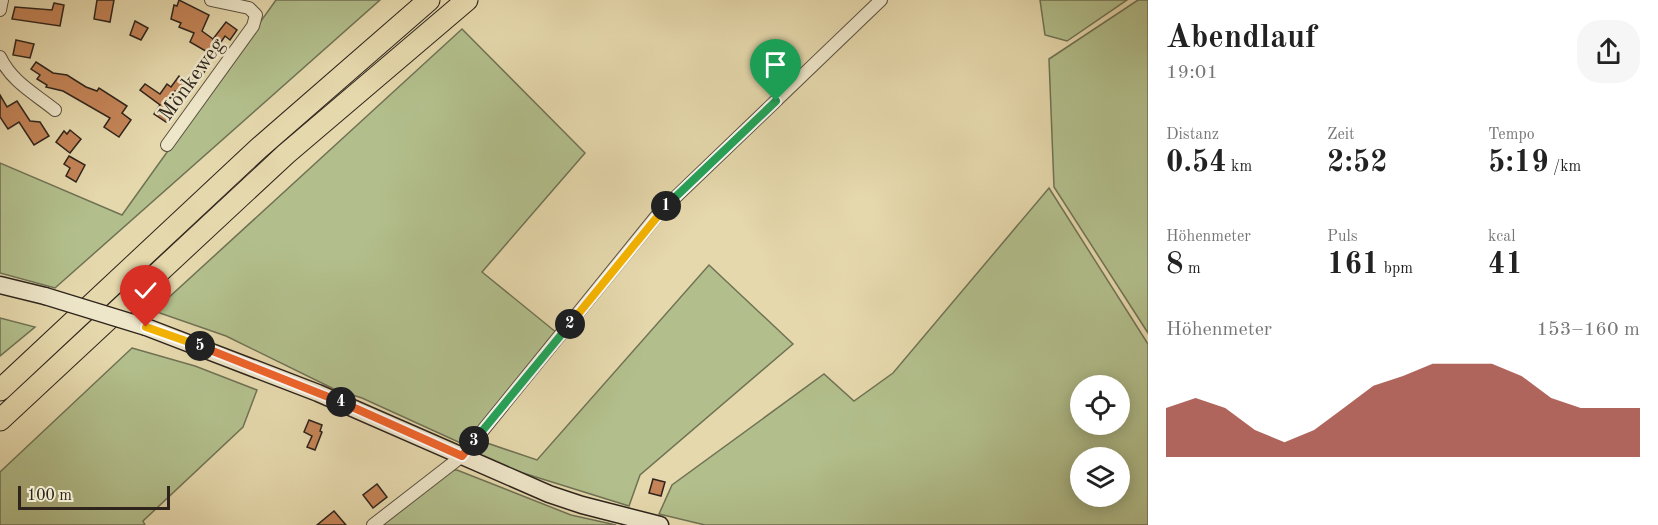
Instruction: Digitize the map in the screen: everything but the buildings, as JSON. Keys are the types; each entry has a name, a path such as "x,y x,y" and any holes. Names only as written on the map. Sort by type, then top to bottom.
{"highway":[{"path":"0,390 259,148 429,0"},
{"path":"0,420 286,154 467,0"},
{"path":"0,378 43,348"}],"street":[{"path":"0,10 2,0"},
{"name":"Mönkeweg","path":"167,145 253,26 256,15 249,8 211,0"},
{"path":"373,525 462,456 659,213 881,0"},
{"path":"0,57 19,84 55,110"},
{"path":"0,285 45,296 146,327 308,388 549,494 660,525"}],"green space":[{"path":"276,0 380,0 55,288 0,273 0,163 122,215"},
{"path":"1040,0 1127,0 1067,41 1045,35"},
{"path":"1138,0 1148,0 1148,333 1054,187 1049,59"},
{"path":"462,29 585,153 482,272 557,333 465,445 362,398 334,389 226,336 154,311"},
{"path":"1049,188 1148,344 1148,525 705,525 659,514 672,485 824,374 854,401 893,373"},
{"path":"709,265 793,344 640,475 629,506 523,473 471,453 481,441 537,460"},
{"path":"0,318 35,327 0,356"},
{"path":"132,348 195,366 257,390 243,427 143,521 145,525 0,525 0,472"},
{"path":"452,470 571,515 616,525 382,525"}],"route":[{"path":"146,327 245,363 462,456 659,213 776,101"}]}
